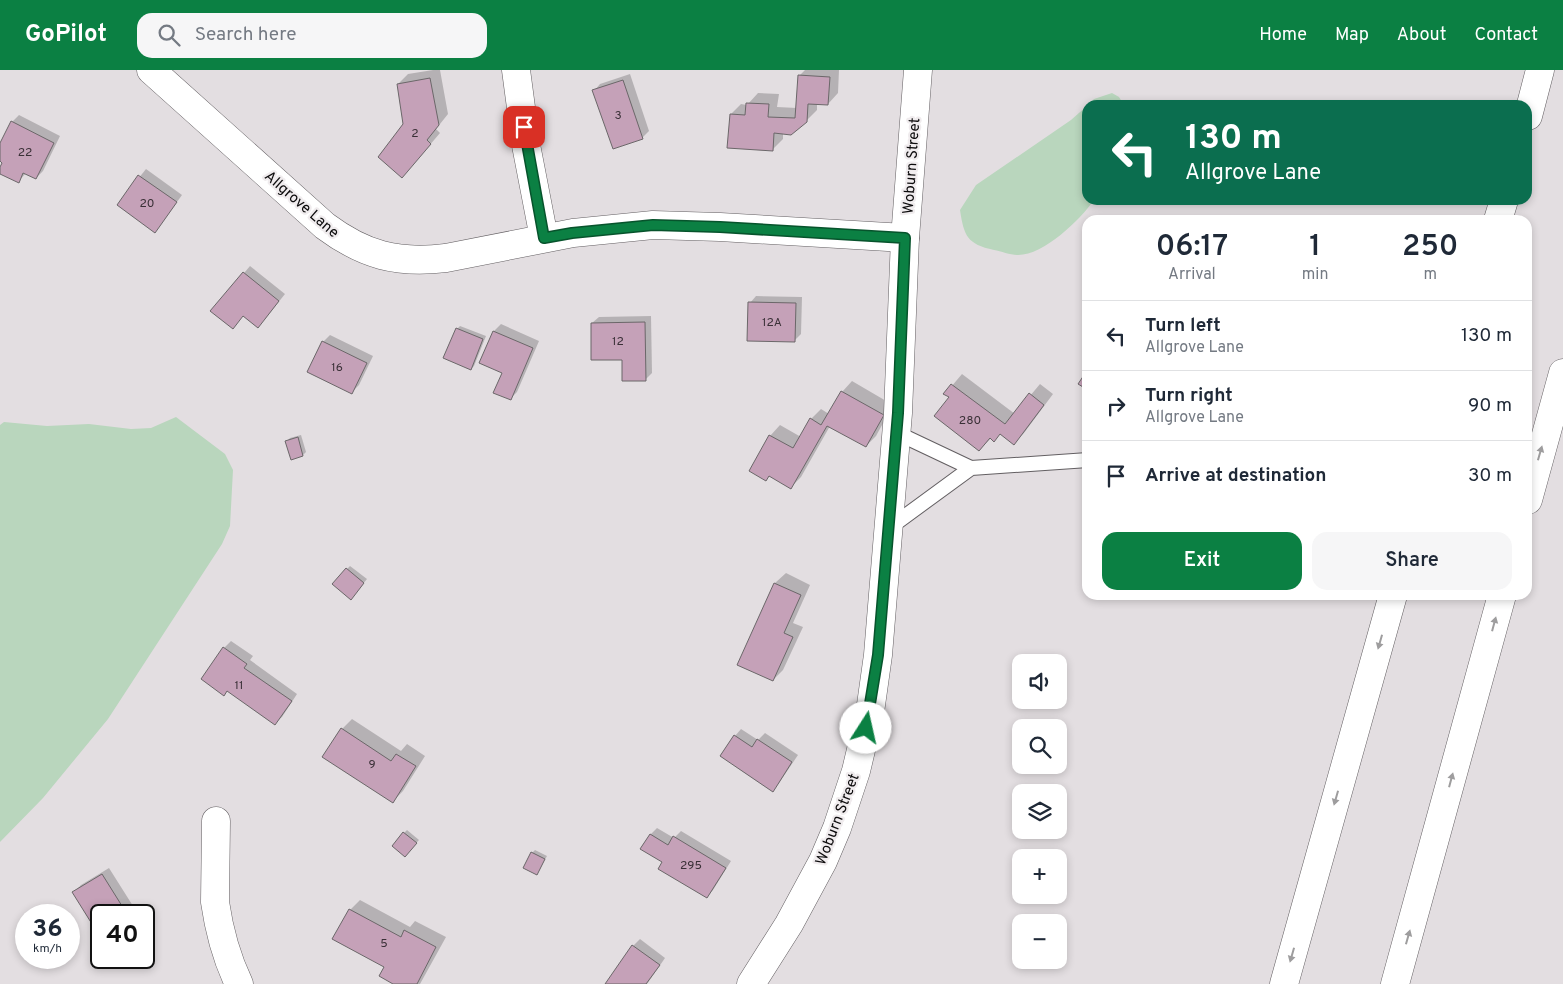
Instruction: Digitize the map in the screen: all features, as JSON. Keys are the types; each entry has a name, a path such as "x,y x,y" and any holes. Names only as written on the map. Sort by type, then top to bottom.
{"main road":[{"name":"Allgrove Lane","path":"151,70 325,226 342,239 382,256 403,260 446,258 572,233 653,225 905,238"},
{"path":"516,70 526,146 544,238"},
{"name":"Woburn Street","path":"751,984 789,924 823,861 837,828 856,771 870,712 897,433 905,238 918,70"},
{"path":"1532,101 1540,70"},
{"path":"1532,485 1563,372"},
{"path":"1284,984 1392,600"},
{"path":"1395,984 1501,600"},
{"path":"216,821 215,902 227,954 239,984"}],"lane":[{"path":"897,433 971,468 1082,460"},
{"path":"889,528 971,468"}],"green space":[{"path":"1112,93 1121,100 1093,100"},
{"path":"1082,110 1082,205 1090,205 1088,208 1060,235 1038,250 1027,254 1011,254 985,248 972,242 965,232 960,210 976,185 1071,120"},
{"path":"176,417 225,454 233,470 230,526 222,544 108,719 43,798 0,842 0,425 4,422 47,426 89,424 131,429 151,428"}],"building":[{"path":"798,75 830,77 828,105 808,104 807,122 791,135 774,133 773,151 727,148 730,114 745,115 746,103 769,104 768,117 795,118"},
{"path":"430,78 439,125 427,140 431,144 402,178 378,157 403,124 397,84"},
{"path":"623,80 643,139 613,149 592,90"},
{"path":"11,121 54,143 36,179 23,173 19,183 0,174 2,163 0,161 0,143"},
{"path":"138,175 177,202 155,233 117,205"},
{"path":"243,272 279,301 258,328 243,316 233,329 210,311"},
{"path":"748,302 796,303 795,342 747,341"},
{"path":"645,322 646,381 622,381 622,360 591,360 591,323"},
{"path":"456,328 483,339 471,370 443,358"},
{"path":"493,331 533,348 511,400 493,393 502,373 479,363"},
{"path":"322,341 367,363 352,394 307,372"},
{"path":"1082,378 1082,386 1078,384"},
{"path":"951,384 1005,424 1029,393 1044,405 1014,445 1000,434 994,442 990,438 979,451 934,416 949,397 943,394"},
{"path":"841,391 884,415 866,447 827,426 791,489 769,476 766,481 749,471 769,435 793,448 810,418 821,425"},
{"path":"298,437 303,456 291,460 285,441"},
{"path":"346,568 364,583 351,600 332,584"},
{"path":"774,583 801,595 784,633 793,637 773,681 737,665"},
{"path":"223,647 247,664 244,668 292,701 275,725 227,691 224,696 201,679"},
{"path":"341,728 391,761 396,754 416,766 393,803 322,757"},
{"path":"734,735 752,747 757,739 792,762 773,792 720,756"},
{"path":"403,832 417,843 405,857 392,846"},
{"path":"650,834 668,845 673,836 726,868 707,898 658,869 662,862 640,849"},
{"path":"531,852 545,859 537,875 523,868"},
{"path":"102,874 121,904 90,904 90,921 72,892"},
{"path":"349,909 401,937 404,930 436,947 417,984 393,984 379,976 384,967 332,939"},
{"path":"632,945 660,965 646,984 605,984"}],"route":[{"path":"524,127 544,238 572,233 653,225 905,238 898,413 889,528 878,655 866,728"}]}
